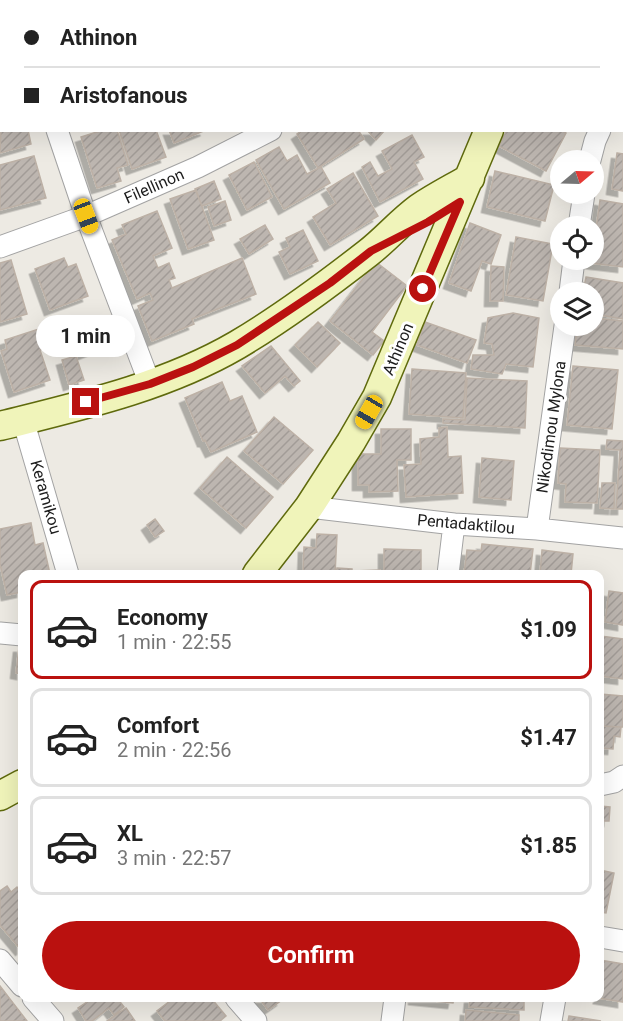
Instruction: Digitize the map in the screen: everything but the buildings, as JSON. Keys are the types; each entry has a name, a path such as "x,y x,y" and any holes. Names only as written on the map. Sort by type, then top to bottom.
{"street":[{"path":"58,132 86,216 150,384"},
{"name":"Filellinon","path":"0,247 86,216 198,167 267,132"},
{"name":"Athinon","path":"260,570 309,507 377,397 488,132"},
{"path":"593,150 599,132"},
{"path":"11,423 150,384 193,367 237,345 330,283 371,251 428,222 465,190"},
{"name":"Nikodimou Mylona","path":"537,529 564,336"},
{"name":"Keramikou","path":"11,423 66,570"},
{"name":"Pentadaktilou","path":"309,507 454,524 537,529 623,538"},
{"path":"448,570 454,524"},
{"path":"0,633 18,635"},
{"path":"604,784 614,782 623,776"},
{"path":"0,796 18,786"},
{"path":"604,938 623,941"},
{"path":"0,960 18,981"},
{"path":"36,1002 53,1021"},
{"path":"239,1002 256,1021"},
{"path":"392,1021 394,1002"},
{"path":"551,1021 554,1002"}],"route":[{"path":"86,402 150,384 193,367 237,345 330,283 371,251 428,222 460,202 423,289"}]}
